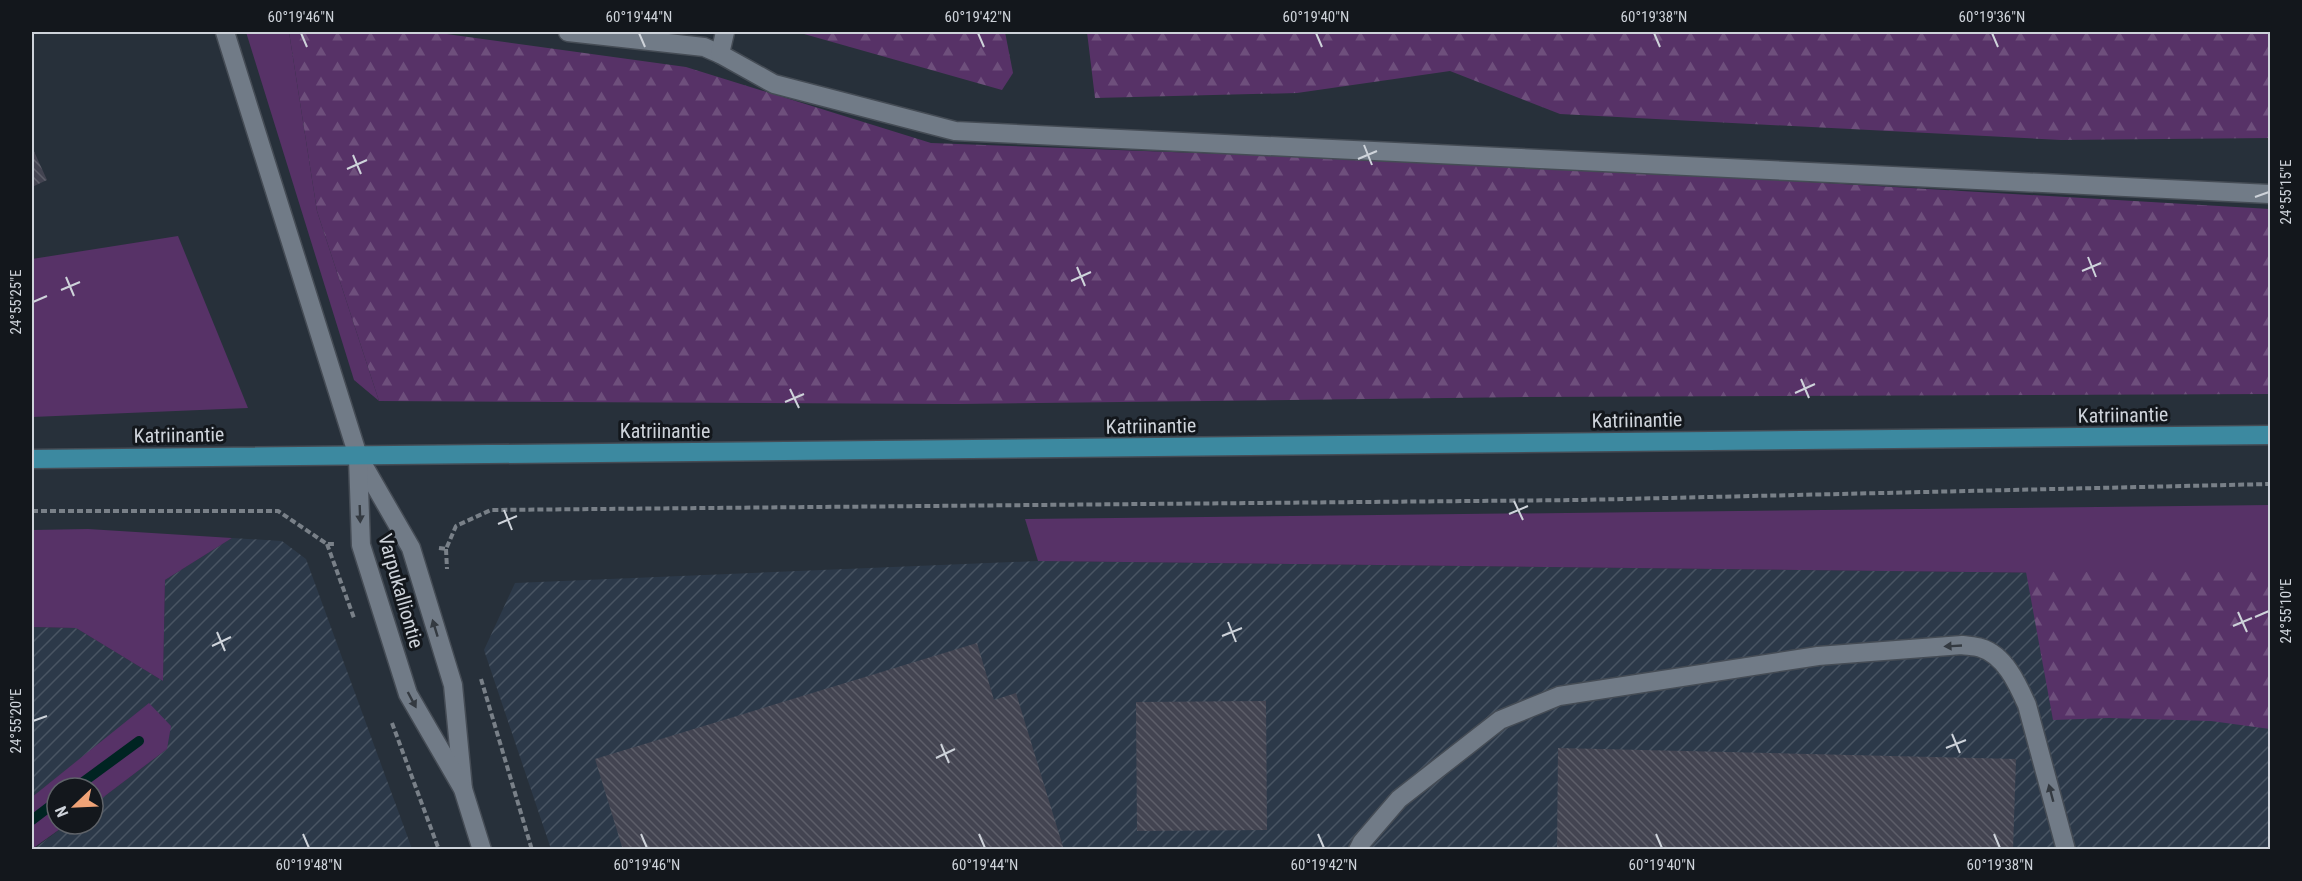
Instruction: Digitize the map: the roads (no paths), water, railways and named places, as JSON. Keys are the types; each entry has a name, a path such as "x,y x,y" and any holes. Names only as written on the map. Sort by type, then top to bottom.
{"main road":[{"name":"Katriinantie","path":"32,459 2271,435"}],"street":[{"path":"225,32 358,456"},
{"path":"568,32 704,47 774,84 955,131 2271,194"},
{"path":"720,54 725,32"},
{"name":"Varpukalliontie","path":"358,456 361,545 408,694 463,789"},
{"name":"Varpukalliontie","path":"358,456 411,548 453,685 463,789 482,849"},
{"path":"1358,849 1399,799 1500,720 1559,696 1818,656 1962,645 1982,648 1997,657 2018,684 2027,705 2066,849"}],"waterway":[{"path":"91,776 139,741"},
{"path":"32,820 45,810"}]}
